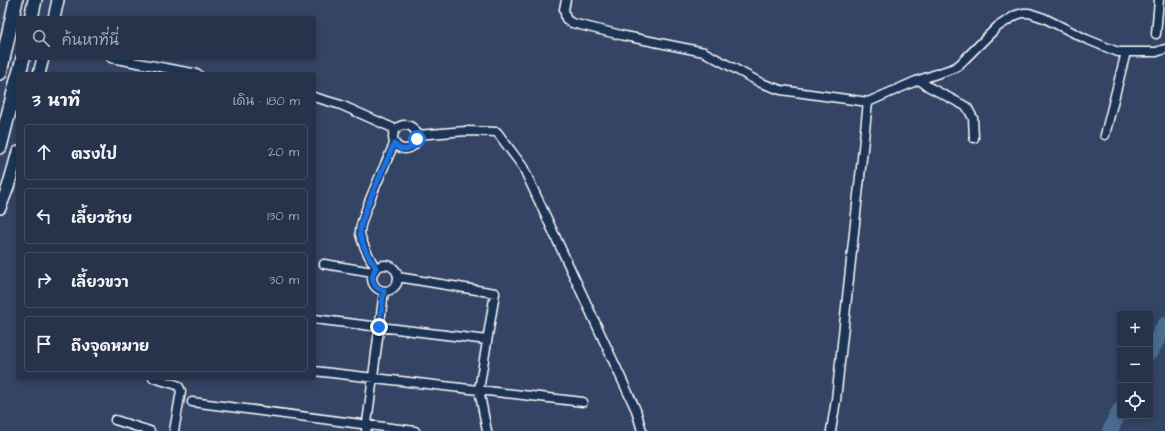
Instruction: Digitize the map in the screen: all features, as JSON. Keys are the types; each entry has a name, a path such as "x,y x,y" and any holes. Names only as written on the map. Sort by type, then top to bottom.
{"main road":[{"path":"0,73 16,0"},
{"path":"32,16 35,0"},
{"path":"48,16 51,0"},
{"path":"54,16 58,0"},
{"path":"19,72 22,60"},
{"path":"0,147 16,83"},
{"path":"0,208 16,159"}],"street":[{"path":"566,0 564,9 566,19 572,23 625,36 704,52 761,83 781,90 868,102 919,80 954,68 959,65 997,27 1016,15 1023,13 1029,13 1044,18 1086,39 1118,52 1156,52 1165,49"},
{"path":"1156,34 1159,0"},
{"path":"1105,135 1126,52"},
{"path":"121,60 187,72"},
{"path":"919,80 928,88 967,107 973,118 974,138"},
{"path":"316,98 341,105 395,129"},
{"path":"831,431 836,400 868,102"},
{"path":"324,264 374,270 383,265 391,266 397,272 398,281 396,286 393,289 384,291 380,290 373,284 372,280 374,270 360,233 363,219 394,144 392,136 395,129 402,125 410,126 416,131 416,143 409,149 401,149 394,144"},
{"path":"417,135 466,131 498,132 523,166 636,410 642,431"},
{"path":"398,277 495,293 479,390 487,431"},
{"path":"367,428 384,291"},
{"path":"316,319 487,340"},
{"path":"316,371 583,402"},
{"path":"160,380 180,387 181,391 174,431"},
{"path":"192,402 367,428 415,431"},
{"path":"115,420 150,431"}],"waterway":[{"path":"1153,347 1165,325"},
{"path":"1110,431 1117,416"}],"route":[{"path":"379,327 384,291 380,290 373,284 372,276 376,268 366,251 360,233 363,219 394,144 405,150 413,147 417,139"}]}
